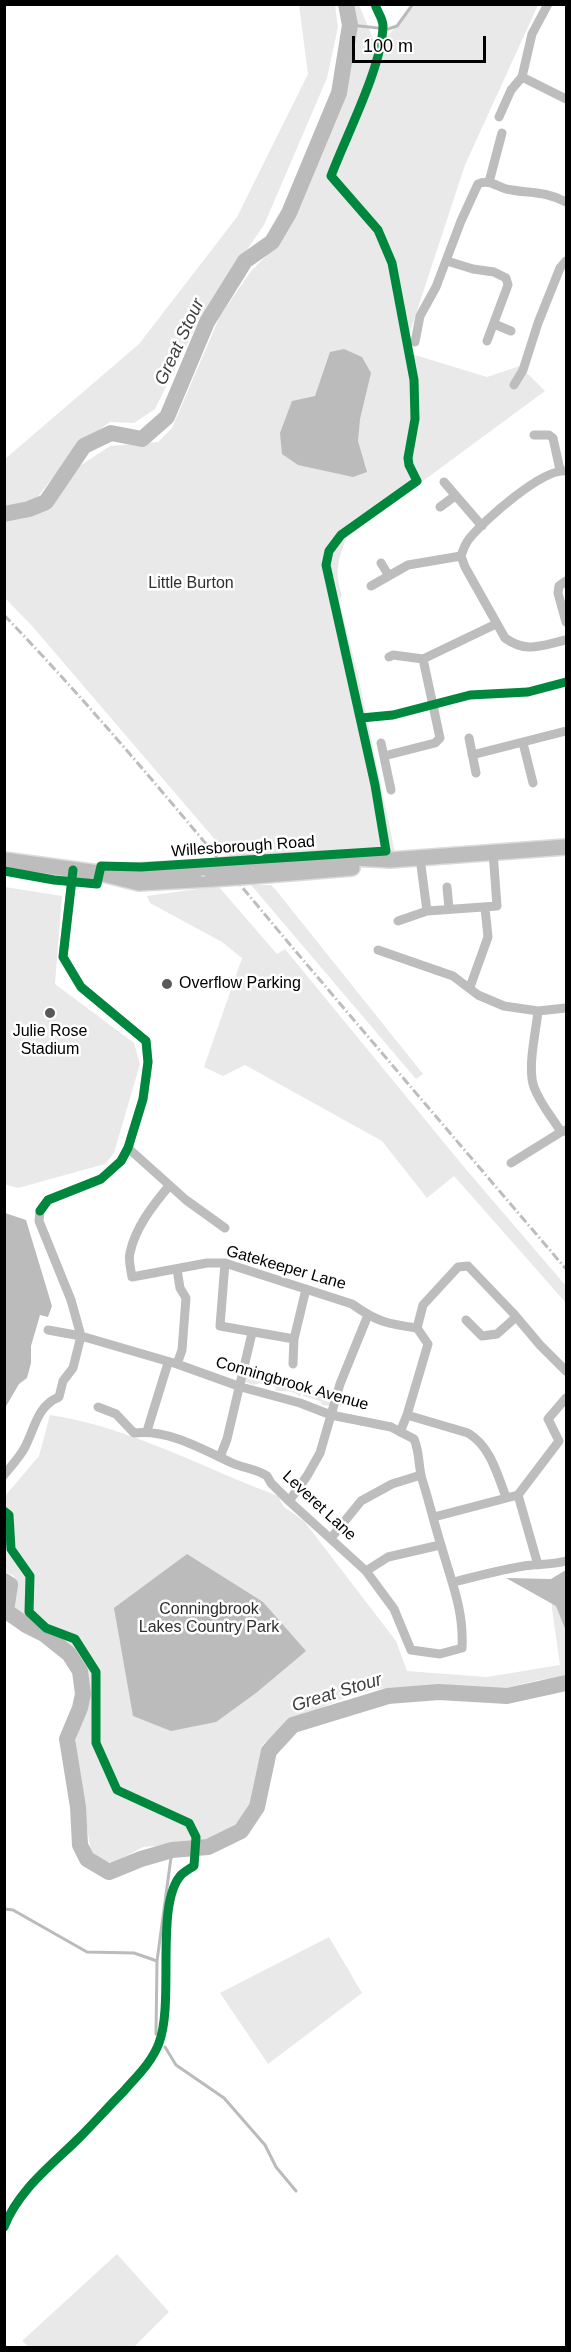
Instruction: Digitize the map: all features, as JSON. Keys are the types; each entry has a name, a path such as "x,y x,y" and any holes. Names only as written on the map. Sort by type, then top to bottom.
{"main road":[{"name":"Willesborough Road","path":"99,873 200,868 250,869 353,858 390,860 567,848"},
{"name":"Willesborough Road","path":"4,860 99,873 139,882 212,879 250,869"}],"street":[{"path":"499,117 511,90 522,77 525,57 533,33 548,4"},
{"path":"522,77 567,99"},
{"path":"489,182 502,133"},
{"path":"415,342 420,316 435,290 478,184 489,182 506,189 552,195 567,202"},
{"path":"447,261 473,269 494,272 507,278 508,285 487,341"},
{"path":"514,385 523,370 538,323 560,268 567,261"},
{"path":"494,324 511,331"},
{"path":"534,435 549,435 553,438 563,470 524,489 469,539 461,556 505,638 521,648 567,640"},
{"path":"444,482 482,526"},
{"path":"440,507 455,495"},
{"path":"371,586 417,562 461,556"},
{"path":"381,563 389,576"},
{"path":"567,581 559,586 558,593 567,622"},
{"path":"389,657 393,654 423,659 496,624"},
{"path":"384,756 439,741 441,733 423,659"},
{"path":"472,755 567,731"},
{"path":"469,738 476,774"},
{"path":"381,743 392,790"},
{"path":"524,743 533,783"},
{"path":"398,921 427,911 497,906 494,852"},
{"path":"420,858 427,911"},
{"path":"4,1475 24,1449 47,1402 59,1397 63,1381 73,1368 81,1336 71,1300 39,1221 40,1211 48,1200 101,1179 122,1161 143,1099 148,1062 146,1041 81,987 63,957 73,870"},
{"path":"447,887 449,909"},
{"path":"470,987 488,937 485,908"},
{"path":"378,950 453,976 492,1002 538,1011 567,1008"},
{"path":"511,1163 564,1131 544,1110 533,1085 532,1067 538,1011"},
{"name":"Gatekeeper Lane","path":"128,1148 169,1186 225,1228"},
{"name":"Gatekeeper Lane","path":"169,1186 141,1224 129,1255 132,1277 207,1263 225,1263 352,1304 368,1316 383,1323 417,1328"},
{"path":"225,1263 220,1326 294,1339"},
{"path":"400,1432 428,1344 417,1328 423,1305 458,1267 468,1266 567,1371"},
{"path":"147,1431 172,1363 182,1350 186,1298 180,1288 177,1269"},
{"path":"293,1364 294,1339 306,1289"},
{"path":"289,1501 320,1453 340,1384 368,1316"},
{"path":"466,1320 482,1336 497,1334 516,1318"},
{"name":"Conningbrook Avenue","path":"48,1330 81,1336 172,1363 331,1415 391,1427 414,1439 419,1451 421,1475 454,1582 463,1627 462,1648"},
{"path":"220,1457 241,1387 240,1380 252,1333"},
{"path":"434,1517 518,1494 560,1441 548,1419 567,1398"},
{"name":"Leveret Lane","path":"98,1407 116,1414 134,1433 147,1431 199,1446 232,1463 267,1476 271,1484 366,1571 394,1609 411,1650 440,1654 462,1648"},
{"path":"407,1415 460,1430 476,1437 489,1453 506,1497"},
{"path":"331,1538 361,1502 392,1484 421,1475"},
{"path":"518,1494 525,1538 538,1565"},
{"path":"366,1571 388,1557 441,1545"},
{"path":"454,1582 504,1570 556,1564 567,1560"}],"green space":[{"path":"299,5 335,5 338,27 327,78 264,225 200,318 155,409 134,423 110,422 79,444 36,499 5,507 5,459 139,344 237,217 308,74"},
{"name":"Little Burton","path":"350,5 359,5 377,48 415,5 538,5 465,165 408,338 412,354 487,377 520,366 545,391 347,537 341,552 338,572 342,595 339,601 358,675 395,853 302,851 229,856 33,627 5,598 4,519 51,509 75,469 110,446 158,442 172,428 220,316 251,271 281,241 299,203 345,89 353,32"},
{"path":"251,885 271,885 275,889 423,1074 416,1079"},
{"path":"218,886 277,954 285,949 464,1167 566,1286 566,1303 454,1176 427,1198 382,1141 245,1065 223,1076 204,1067 242,958 222,942 150,903 147,896"},
{"name":"Julie Rose Stadium","path":"5,887 62,896 55,984 134,1043 140,1064 114,1153 105,1164 18,1188 4,1184"},
{"path":"245,1376 295,1383 302,1386 300,1397 292,1392 276,1391 275,1387 245,1382"},
{"path":"306,1387 332,1399 330,1406 322,1405 320,1401 303,1396"},
{"name":"Conningbrook Lakes Country Park","path":"50,1415 80,1421 138,1439 278,1496 284,1507 304,1521 396,1641 407,1671 487,1677 560,1665 552,1609 551,1579 566,1570 566,1680 546,1679 486,1691 390,1688 356,1694 339,1700 290,1726 262,1745 248,1812 232,1831 213,1841 143,1847 113,1863 92,1858 74,1747 89,1694 85,1669 75,1656 15,1612 13,1606 14,1576 5,1572 5,1496 39,1456"},
{"path":"329,1937 362,1993 268,2064 220,1993"},
{"path":"117,2254 169,2312 134,2347 29,2347 22,2341"}],"shaded area":[{"path":"344,349 362,357 371,373 360,419 358,441 367,472 353,477 298,465 282,454 280,433 292,401 315,396 330,352"},
{"path":"5,1213 26,1220 52,1306 48,1317 40,1315 31,1346 31,1363 27,1378 19,1384 5,1408"},
{"path":"187,1554 263,1602 306,1651 256,1693 216,1722 171,1731 133,1716 114,1608"},
{"path":"566,1570 566,1631 556,1606 506,1578 551,1579"}],"waterway":[{"name":"Great Stour","path":"4,514 29,509 46,502 84,446 111,433 142,439 167,417 207,322 245,261 272,242 289,213 339,93 350,25 346,4"},
{"path":"350,25 388,29 397,26 413,4"},
{"name":"Great Stour","path":"4,1581 10,1585 6,1611 44,1634 69,1654 80,1671 83,1694 80,1708 67,1739 78,1807 80,1845 87,1859 109,1872 172,1850 208,1847 241,1831 257,1807 269,1751 293,1725 388,1696 439,1692 507,1696 566,1683"},
{"path":"4,1909 13,1910 87,1952 134,1953 157,1961 172,1850"},
{"path":"156,2034 157,1961"},
{"path":"165,2047 176,2065 224,2098 265,2145 276,2167 296,2191"}],"railway":[{"path":"4,615 148,776 566,1269"}],"cycle path":[{"path":"4,871 54,880 97,884 101,866 141,867 386,851 375,785 326,565 329,551 341,535 417,481 408,458 415,419 414,380 392,263 378,230 331,176 377,61 383,26 375,4"},
{"path":"361,718 393,715 470,695 528,692 566,682"},
{"path":"40,1211 48,1200 101,1179 121,1161 128,1148 143,1099 148,1062 146,1041 81,987 63,957 73,870"},
{"path":"4,1511 9,1515 11,1549 30,1576 29,1612 46,1628 75,1639 96,1672 96,1743 117,1790 189,1823 196,1837 194,1866 182,1874 174,1888 169,1906 165,2003 163,2025 156,2050 124,2091 27,2189 10,2213 4,2227"}],"place":[{"name":"Overflow Parking","path":"167,984"},
{"name":"Julie Rose Stadium","path":"50,1013"}]}
